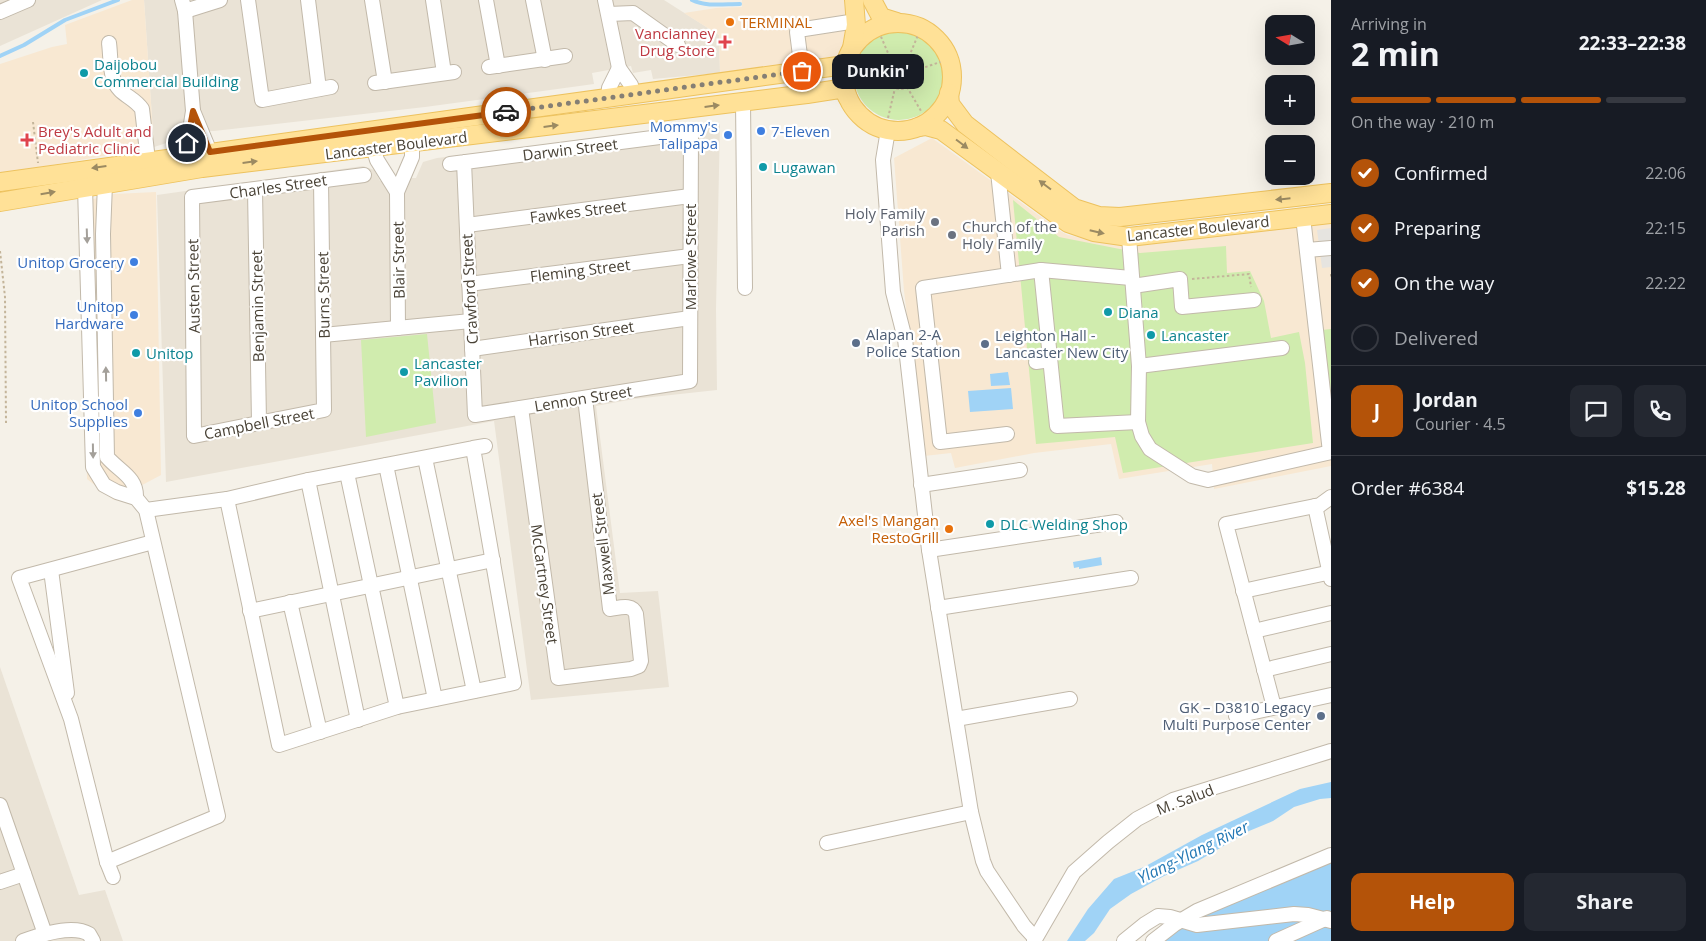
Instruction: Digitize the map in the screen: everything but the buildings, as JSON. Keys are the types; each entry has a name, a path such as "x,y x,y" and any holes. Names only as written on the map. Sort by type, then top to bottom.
{"main road":[{"path":"854,0 856,32 845,66 845,87 848,98 864,119 875,126 898,131 922,124 937,113 949,93 952,79 949,60 937,39 912,24 881,17 872,0"},
{"path":"852,48 864,35 877,27 897,22"},
{"name":"Lancaster Boulevard","path":"0,182 148,160 845,66"},
{"name":"Lancaster Boulevard","path":"0,202 202,168 839,89 848,98"},
{"name":"Lancaster Boulevard","path":"949,93 950,104 964,124 1074,208 1099,216 1120,217 1331,193"},
{"name":"Lancaster Boulevard","path":"922,124 941,130 1068,222 1094,232 1129,237 1331,214"}],"street":[{"path":"6,7 28,0"},
{"path":"186,155 193,111 183,5 220,0"},
{"path":"248,0 262,100 325,88 308,0"},
{"path":"372,0 380,83 449,73 434,0"},
{"path":"486,0 493,66 565,56"},
{"path":"533,0 545,60"},
{"path":"605,0 619,68 631,85 633,94"},
{"path":"609,14 633,13 678,45"},
{"path":"802,71 798,30 856,22"},
{"path":"109,43 114,80 118,88 138,102 142,109 148,160"},
{"path":"608,98 609,88 619,68"},
{"path":"743,102 745,288"},
{"path":"193,111 210,152"},
{"path":"886,129 883,160 893,292 905,339 929,550 971,812 987,871 1034,940"},
{"name":"Darwin Street","path":"457,163 691,133"},
{"name":"Marlowe Street","path":"690,381 691,133"},
{"name":"Blair Street","path":"398,328 397,192 412,157 412,142"},
{"path":"373,147 377,160 397,192"},
{"name":"Crawford Street","path":"457,163 466,225 475,415"},
{"path":"998,172 1009,275"},
{"name":"Charles Street","path":"192,197 364,176"},
{"name":"Burns Street","path":"322,180 324,410"},
{"path":"105,184 103,234 107,457 116,468 130,478 136,488 136,498"},
{"path":"85,187 90,302 93,467 104,484 117,492 136,498 146,510 218,816 107,862"},
{"name":"Benjamin Street","path":"255,190 258,422"},
{"name":"Fawkes Street","path":"466,225 690,196"},
{"name":"Austen Street","path":"192,197 194,436"},
{"path":"1129,237 1139,366 1138,422 1142,436 1150,449 1192,476 1208,480 1330,452 1329,424 1303,217"},
{"path":"1306,250 1331,248"},
{"name":"Fleming Street","path":"469,284 690,256"},
{"path":"1041,270 1043,361 1051,427 1138,422"},
{"path":"1007,434 940,442 922,288 1041,270 1132,282 1180,280 1182,307 1253,300"},
{"path":"90,302 104,301"},
{"name":"Harrison Street","path":"472,348 690,318"},
{"path":"323,335 471,321"},
{"path":"1139,366 1282,348"},
{"name":"Lennon Street","path":"475,415 690,381"},
{"name":"Maxwell Street","path":"585,398 610,609 627,607 635,610 641,655 639,666"},
{"name":"McCartney Street","path":"520,408 558,678 631,669 639,666"},
{"name":"Campbell Street","path":"194,436 324,410"},
{"path":"146,510 227,499 308,480 479,447 493,560 514,683 397,707 279,745 227,499"},
{"path":"425,458 474,691"},
{"path":"386,465 435,699"},
{"path":"921,485 1020,470"},
{"path":"347,473 397,707"},
{"path":"308,480 358,720"},
{"path":"1274,708 1226,524 1315,506 1331,497"},
{"path":"1244,590 1330,574 1326,533 1315,506"},
{"path":"929,550 1116,522"},
{"path":"113,877 107,862 71,719 19,578 153,542"},
{"path":"250,611 493,560"},
{"path":"51,570 71,719"},
{"path":"938,608 1131,578"},
{"path":"290,602 320,732"},
{"path":"1254,631 1331,613"},
{"path":"1264,670 1331,654"},
{"path":"1236,716 1331,695"},
{"path":"956,719 1070,699"},
{"name":"M. Salud","path":"1034,940 1074,872 1137,819 1173,800 1331,751"},
{"path":"0,805 4,825 45,934"},
{"path":"827,843 971,812"},
{"path":"1153,941 1180,920 1197,911 1331,855"},
{"path":"0,882 24,874"},
{"path":"1124,941 1154,918 1164,916 1197,926 1294,914 1329,919"},
{"path":"1276,941 1329,919"},
{"path":"23,941 45,934 80,930 89,934 93,941"}],"path":[{"path":"877,27 894,67"},
{"path":"905,66 921,28"},
{"path":"911,72 949,60"},
{"path":"845,66 888,74"},
{"path":"905,66 911,72 912,80 907,87 899,90 889,83 888,74 894,67 905,66"},
{"path":"907,87 922,124"},
{"path":"886,129 895,88"},
{"path":"33,122 40,175"},
{"path":"0,251 4,297 6,423"},
{"path":"1180,280 1249,274 1253,300"},
{"path":"1331,274 1331,279"}],"shaded area":[{"path":"0,0 102,0 0,46"},
{"path":"132,0 144,0 154,147 0,174 0,64 67,44 65,25"},
{"path":"144,0 664,0 719,35 720,73 653,79 651,70 633,73 631,66 592,73 594,84 425,107 214,131 182,132 173,141 154,147"},
{"path":"742,0 844,0 848,37 846,45 838,57 753,72 720,73 719,35 684,13 716,8 742,7"},
{"path":"720,124 716,309 717,390 634,399 596,406 620,593 658,591 669,687 531,700 494,421 166,482 157,195 363,166 374,170 380,181 397,178 416,178 423,162 437,158"},
{"path":"932,138 1062,232 1095,241 1136,246 1298,227 1331,219 1331,466 1214,489 1212,464 1119,479 1111,444 1034,453 955,468 951,453 924,456 904,291 894,158"},
{"name":"Unitop","path":"156,192 161,475 114,500 87,479 85,201 114,194"},
{"path":"1331,228 1331,267 1322,268 1317,230"},
{"path":"0,667 79,895 105,890 123,941 0,941"}],"green space":[{"path":"899,30 916,34 931,43 940,58 944,75 940,92 931,107 916,116 899,120 882,116 867,107 858,92 854,75 858,58 867,43 882,34"},
{"path":"1013,200 1059,237 1140,253 1226,246 1227,273 1250,271 1264,301 1271,338 1299,332 1305,363 1313,443 1123,473 1115,437 1036,444"},
{"path":"1331,329 1331,403 1322,330"},
{"path":"427,334 436,423 366,437 361,340"}],"water":[{"path":"1008,372 1010,385 991,386 990,374"},
{"path":"1011,388 1013,409 970,412 968,391"},
{"path":"1101,557 1102,565 1079,569 1079,567 1074,568 1073,562"},
{"name":"Ylang-Ylang River","path":"1331,782 1331,798 1320,799 1294,807 1273,821 1249,831 1198,861 1164,876 1131,894 1110,909 1094,933 1085,941 1067,941 1088,909 1114,879 1144,867 1202,835 1300,789"},
{"path":"1331,849 1331,941 1148,941"}],"waterway":[{"path":"0,56 24,45 65,20 118,0"},
{"path":"692,0 709,4 740,4"}],"way so far":[{"path":"506,112 802,71"}],"place":[{"name":"TERMINAL","path":"730,22"},
{"name":"Vancianney Drug Store","path":"725,42"},
{"name":"Dunkin'","path":"802,71"},
{"name":"Daijobou Commercial Building","path":"84,73"},
{"name":"7-Eleven","path":"761,131"},
{"name":"Mommy's Talipapa","path":"728,135"},
{"name":"Brey's Adult and Pediatric Clinic","path":"27,140"},
{"name":"Lugawan","path":"763,167"},
{"name":"Holy Family Parish","path":"935,222"},
{"name":"Church of the Holy Family","path":"952,235"},
{"name":"Unitop Grocery","path":"134,262"},
{"name":"Diana","path":"1108,312"},
{"name":"Unitop Hardware","path":"134,315"},
{"name":"Lancaster","path":"1151,335"},
{"name":"Alapan 2-A Police Station","path":"856,343"},
{"name":"Leighton Hall - Lancaster New City","path":"985,344"},
{"name":"Unitop","path":"136,353"},
{"name":"Lancaster Pavilion","path":"404,372"},
{"name":"Unitop School Supplies","path":"138,413"},
{"name":"DLC Welding Shop","path":"990,524"},
{"name":"Axel's Mangan RestoGrill","path":"949,529"},
{"name":"GK – D3810 Legacy Multi Purpose Center","path":"1321,716"}],"route":[{"path":"187,143 193,111 210,152 506,112"}]}
